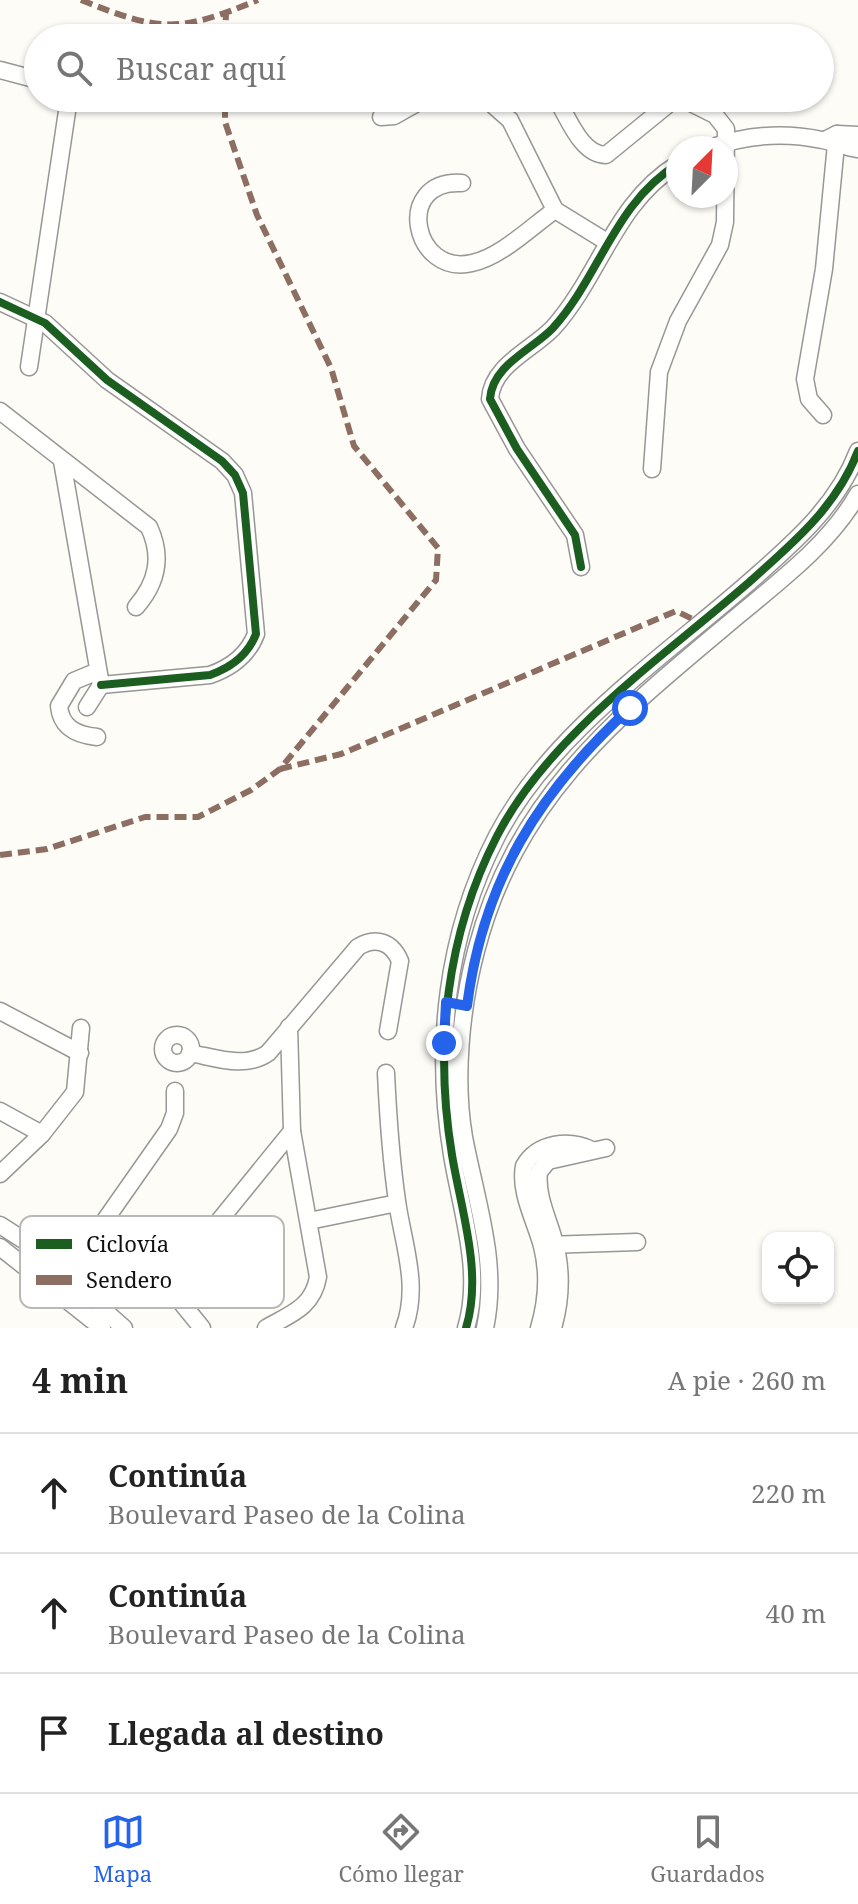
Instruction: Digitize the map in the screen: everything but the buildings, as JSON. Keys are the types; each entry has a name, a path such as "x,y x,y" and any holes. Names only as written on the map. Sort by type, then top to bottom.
{"street":[{"path":"0,70 24,76"},
{"path":"29,367 67,112"},
{"path":"381,117 401,112"},
{"path":"501,112 510,120 555,210 607,242"},
{"path":"564,112 585,146 599,155 606,155 660,112"},
{"path":"708,112 715,115 728,136"},
{"path":"738,140 771,135 833,140 858,149"},
{"path":"833,140 858,135"},
{"path":"823,415 809,399 805,379 824,269 833,140"},
{"path":"581,567 575,535 517,449 490,399 490,389 506,367 553,328 607,242 649,187 666,174"},
{"path":"462,183 437,185 425,195 419,211 421,240 432,253 453,264 475,263 555,210"},
{"path":"652,469 659,372 678,321 720,245 726,208"},
{"path":"0,302 36,317 107,380 222,461 243,493 256,634 252,644 224,670 210,675 74,681 59,706 67,727 80,734 97,737"},
{"path":"2,416 149,527 156,541 157,575 149,592 136,607"},
{"path":"466,1328 473,1286 443,1079 446,1002 464,919 483,865 497,835 531,783 575,735 759,573 828,507 858,451"},
{"path":"62,461 100,678 87,707"},
{"path":"485,1328 491,1276 463,1119 462,1047 476,952 504,871 533,816 560,779 630,708 804,559 844,517 858,494"},
{"path":"190,1053 236,1062 257,1061 268,1053 358,947 368,941 383,942 395,951 400,961 388,1031"},
{"path":"446,1002 467,1006"},
{"path":"0,1011 80,1053"},
{"path":"266,1328 304,1308 316,1290 318,1277 292,1131 289,1027"},
{"path":"0,1174 42,1134 75,1092 81,1028"},
{"path":"386,1073 397,1203 411,1269 410,1305 404,1328"},
{"path":"107,1216 169,1129 175,1113 175,1091"},
{"path":"0,1111 42,1134"},
{"path":"223,1216 292,1131"},
{"path":"572,1328 547,1325 560,1283 548,1245 539,1172 548,1161 583,1156 599,1149"},
{"path":"309,1221 397,1203"},
{"path":"0,1225 20,1238"},
{"path":"548,1245 637,1242"},
{"path":"0,1247 20,1263"},
{"path":"77,1308 102,1328"},
{"path":"101,1308 124,1328"},
{"path":"186,1308 202,1328"}],"marked path":[{"path":"81,0 131,18 170,24 208,18 258,0"},
{"path":"226,13 226,24"},
{"path":"0,855 47,849 145,817 198,817 251,790 280,769 436,580 438,548 354,446 331,368 257,215 225,122 225,112"},
{"path":"280,769 341,754 676,611 701,623"}],"cycle path":[{"path":"581,567 575,535 517,449 490,399 492,387 505,367 553,328 584,286 638,198 666,173"},
{"path":"0,302 45,323 107,380 222,461 235,475 243,493 256,634 248,648 224,669 210,675 101,685"},
{"path":"466,1328 471,1307 471,1264 447,1114 445,1033 456,952 480,874 497,836 519,799 546,764 610,700 796,540 838,490 858,451"}],"route":[{"path":"444,1043 446,1002 467,1006 481,932 519,839 560,779 630,708"}]}
